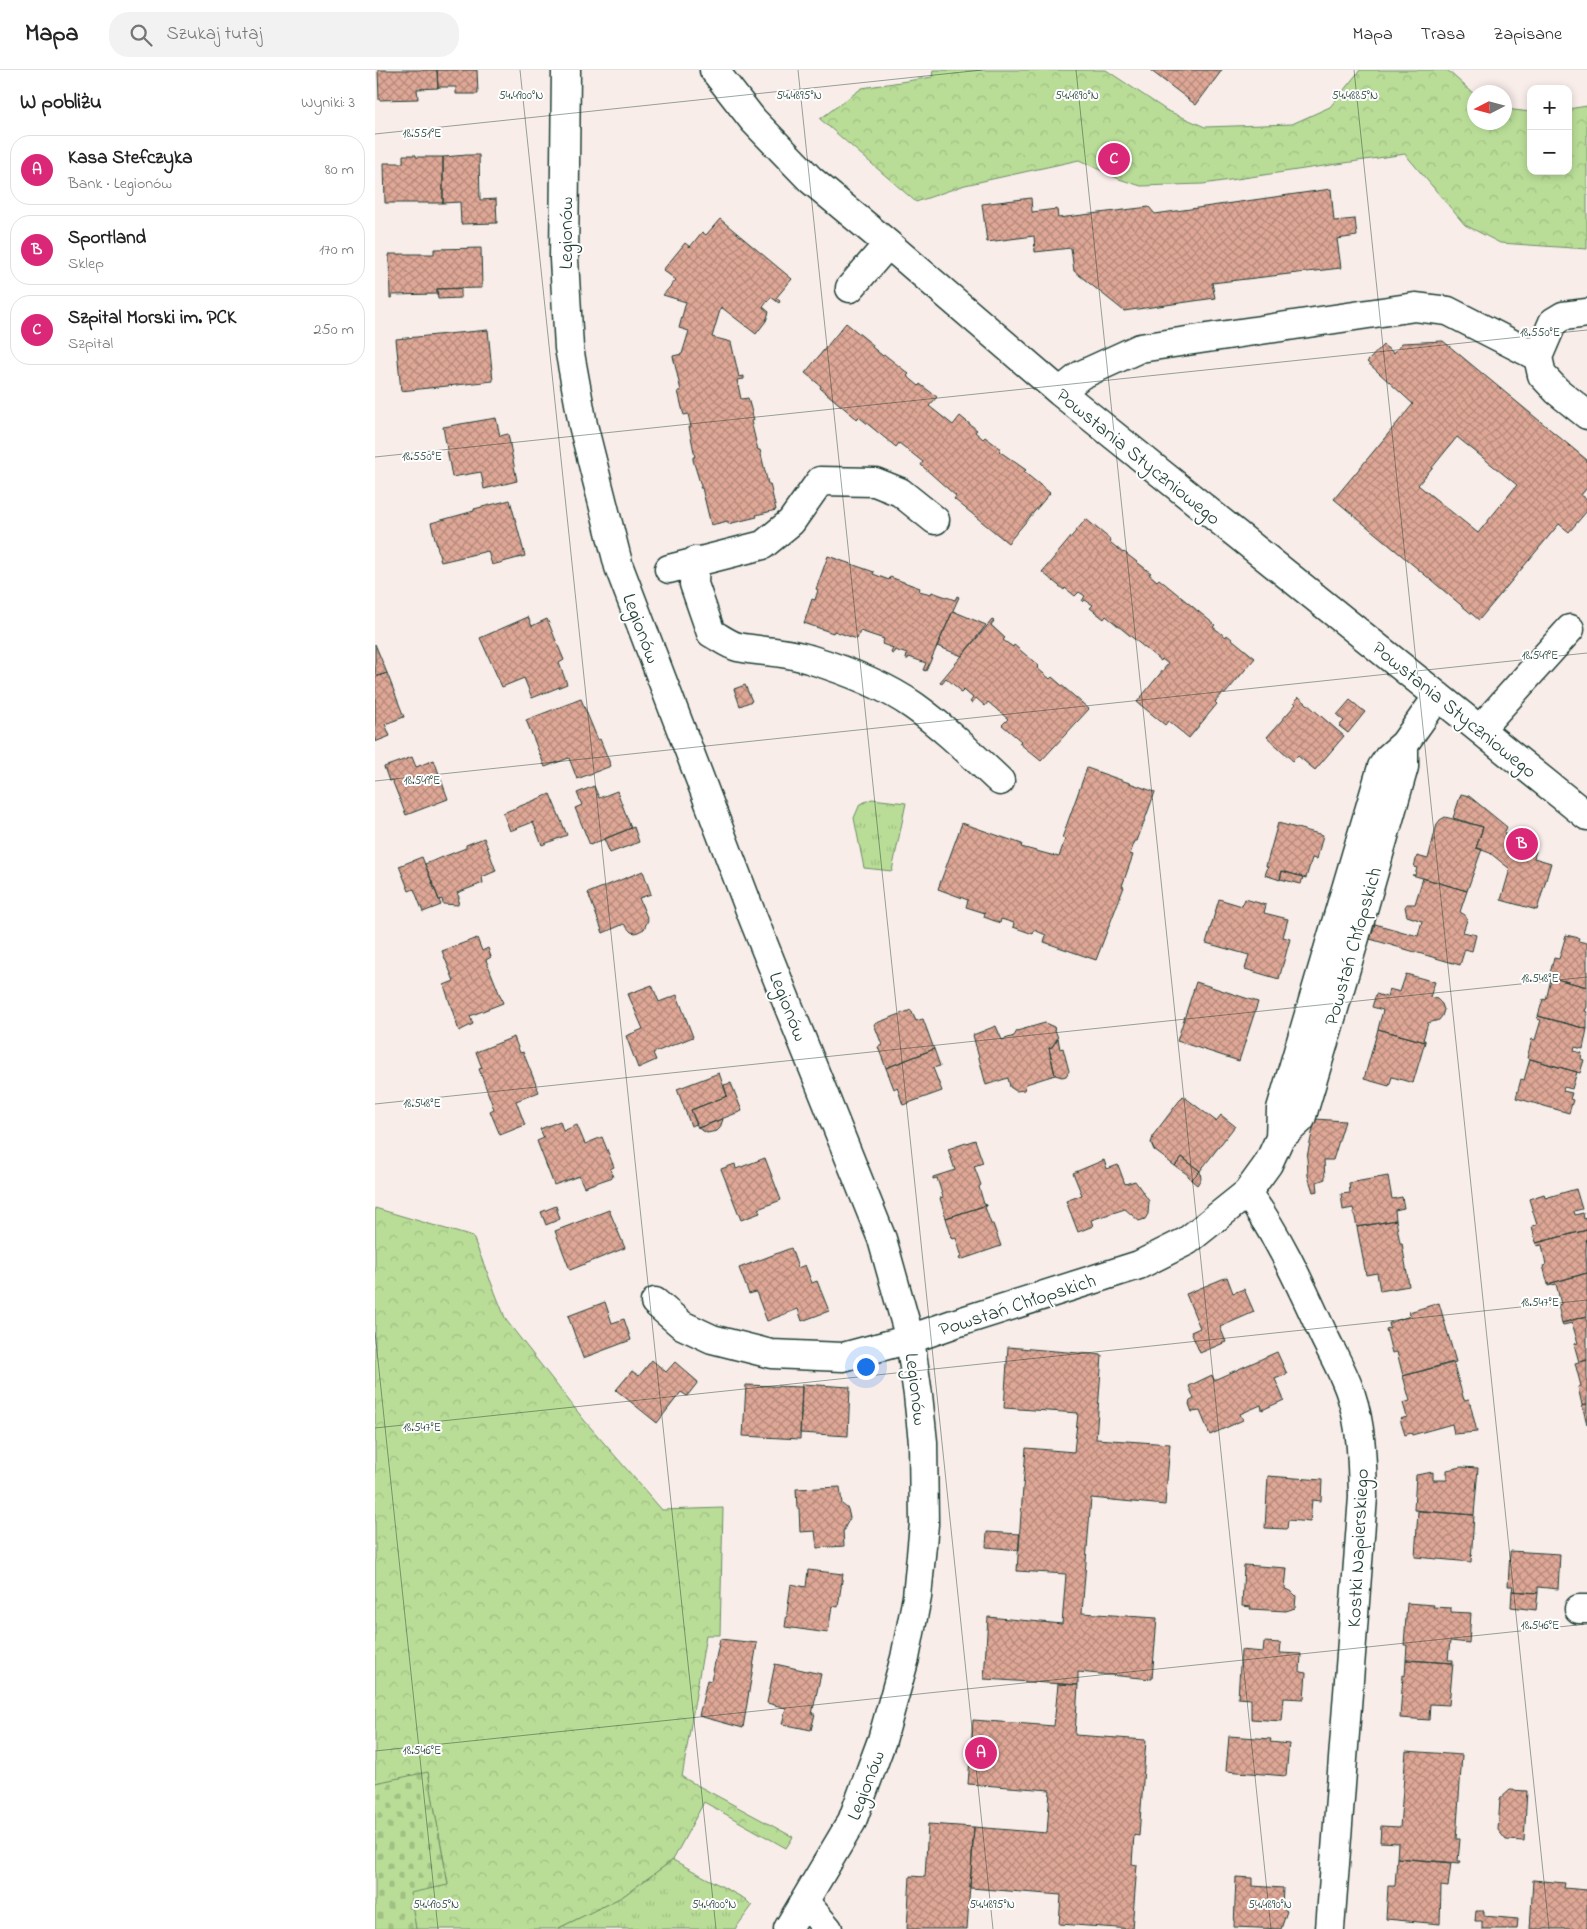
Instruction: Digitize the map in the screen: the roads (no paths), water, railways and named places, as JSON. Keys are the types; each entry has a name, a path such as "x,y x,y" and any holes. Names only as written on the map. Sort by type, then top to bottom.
{"street":[{"name":"Legionów","path":"565,70 564,259 569,348 583,425 619,567 753,918 882,1239 910,1339 923,1442 924,1524 917,1597 905,1658 882,1740 852,1821 788,1929"},
{"name":"Powstania Styczniowego","path":"714,70 753,120 811,180 1060,392 1587,816"},
{"path":"850,288 888,244"},
{"path":"1060,392 1081,375 1139,348 1415,307 1449,311 1538,357"},
{"path":"1587,313 1563,316 1553,322 1538,357 1542,375 1587,415"},
{"path":"935,520 900,492 875,482 820,481 791,522 763,545 682,565 694,584 711,633 736,647 787,653 807,658 887,690 913,705 1001,781"},
{"path":"1479,729 1570,629"},
{"name":"Powstań Chłopskich","path":"655,1302 681,1325 712,1338 771,1354 843,1357 910,1339 1139,1265 1187,1241 1247,1193 1268,1164 1280,1138 1281,1109 1382,767 1388,758 1404,744 1438,696"},
{"name":"Kostki Napierskiego","path":"1247,1193 1265,1217 1315,1315 1351,1394 1358,1422 1363,1496 1330,1929"},
{"path":"805,1902 828,1929"}],"place":[{"name":"Szpital Morski im. PCK","path":"1114,159"},
{"name":"Sportland","path":"1522,844"},
{"name":"Kasa Stefczyka","path":"981,1753"}]}
